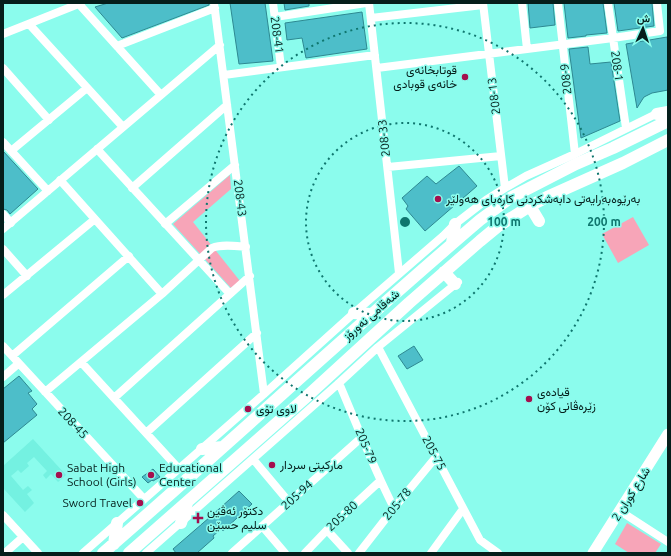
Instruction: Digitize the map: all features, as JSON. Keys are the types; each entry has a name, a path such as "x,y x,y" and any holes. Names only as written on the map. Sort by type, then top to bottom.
{"main road":[{"name":"شەقامی نەورۆز","path":"103,553 398,290 480,220 510,198 580,157 613,148 668,121"},
{"name":"شەقامی نەورۆز","path":"129,553 304,399 409,303 497,227 547,197 623,163 668,140"},
{"path":"580,157 592,146"},
{"path":"530,206 539,221"},
{"path":"452,243 455,224"},
{"path":"444,272 456,283"},
{"path":"398,290 409,303"},
{"path":"354,313 371,314"},
{"path":"202,449 223,447"},
{"path":"223,471 236,473"},
{"path":"181,523 188,502"},
{"path":"114,544 117,523"}],"street":[{"path":"3,34 80,3 161,95"},
{"name":"208-41","path":"273,3 281,67"},
{"path":"275,17 368,3"},
{"name":"208-33","path":"368,3 377,68 399,273"},
{"path":"522,3 527,49"},
{"name":"208-9","path":"558,3 562,44 580,157"},
{"name":"208-1","path":"608,3 626,128"},
{"path":"377,68 660,31 657,3"},
{"path":"371,18 483,4"},
{"name":"208-13","path":"483,4 505,188"},
{"path":"117,46 215,5"},
{"name":"208-43","path":"215,5 264,394"},
{"path":"29,24 123,127"},
{"path":"3,229 220,45"},
{"path":"224,75 375,55"},
{"path":"3,68 49,120"},
{"path":"11,151 87,88"},
{"path":"132,188 227,105"},
{"path":"592,146 626,128 662,113 668,108"},
{"path":"3,142 48,191"},
{"path":"97,150 230,294"},
{"path":"388,167 501,156"},
{"path":"83,553 455,224 486,200 526,176 580,157"},
{"path":"165,224 235,165"},
{"path":"60,180 162,294"},
{"path":"3,214 11,223"},
{"path":"3,295 95,219"},
{"path":"45,392 162,294 212,248 217,246 246,247"},
{"path":"3,249 26,276"},
{"path":"12,356 128,256"},
{"path":"114,398 250,276"},
{"path":"146,553 378,347 456,283"},
{"path":"146,433 257,333"},
{"name":"208-45","path":"3,346 144,499"},
{"name":"205-75","path":"378,347 480,540 498,553"},
{"path":"81,362 179,468"},
{"path":"3,377 18,364"},
{"name":"205-79","path":"338,383 380,481 394,508"},
{"name":"شارع كوران 2","path":"592,553 668,434"},
{"name":"205-94","path":"232,553 362,437"},
{"name":"205-78","path":"359,553 436,457"},
{"path":"253,458 289,502"},
{"name":"205-80","path":"305,553 327,530 380,481"},
{"path":"431,553 463,509"},
{"path":"620,511 667,541"},
{"path":"3,515 38,553"},
{"path":"262,526 285,553"},
{"path":"327,530 348,553"},
{"path":"5,553 23,537"}],"shaded area":[{"path":"230,175 231,189 193,222 240,281 231,288 173,224"},
{"path":"633,217 649,245 618,263 602,234"},
{"name":"Sabat High School (Girls)","path":"33,439 66,475 58,482 51,474 46,479 43,475 47,471 34,457 27,463 29,466 21,473 18,470 11,476 23,490 28,486 32,490 27,494 34,503 25,512 3,488 3,466"},
{"path":"627,523 661,544 655,553 629,553 615,544"}],"building":[{"path":"108,3 209,3 209,5 122,38 95,7"},
{"path":"230,3 265,3 273,61 239,64"},
{"path":"284,3 309,3 309,6 285,10"},
{"path":"528,3 553,3 555,25 530,28"},
{"path":"564,3 603,3 607,33 568,38"},
{"path":"614,3 652,3 654,26 618,31"},
{"path":"362,12 367,49 306,58 302,38 287,40 285,23"},
{"path":"667,37 668,90 652,93 644,97 637,108 626,44"},
{"path":"588,47 590,64 611,62 620,121 581,138 569,49"},
{"path":"3,151 38,189 10,214 7,210 3,209"},
{"path":"459,166 477,186 425,231 406,209 408,206 402,198 427,176 436,184"},
{"path":"414,346 423,360 407,369 398,356"},
{"path":"19,376 32,391 28,393 37,404 32,409 37,415 3,443 3,389"},
{"name":"Educational Center","path":"153,469 160,477 148,483 142,477"},
{"path":"239,491 252,504 223,531 221,529 213,536 214,538 197,553 176,553 173,549"}],"place":[{"name":"قوتابخانەی خانەی قوبادی","path":"465,77"},
{"name":"بەرێوەبەرایەتی دابەشکردنی کارەبای هەولێر","path":"438,199"},
{"name":"قیادەی زێرەڤانی کۆن","path":"529,399"},
{"name":"لاوی تۆی","path":"248,409"},
{"name":"ماركيتى سردار","path":"272,465"},
{"name":"Sabat High School (Girls)","path":"59,475"},
{"name":"Educational Center","path":"151,475"},
{"name":"Sword Travel","path":"140,503"},
{"name":"دکتۆر ئەڤین سلیم حسێن","path":"198,518"}]}
